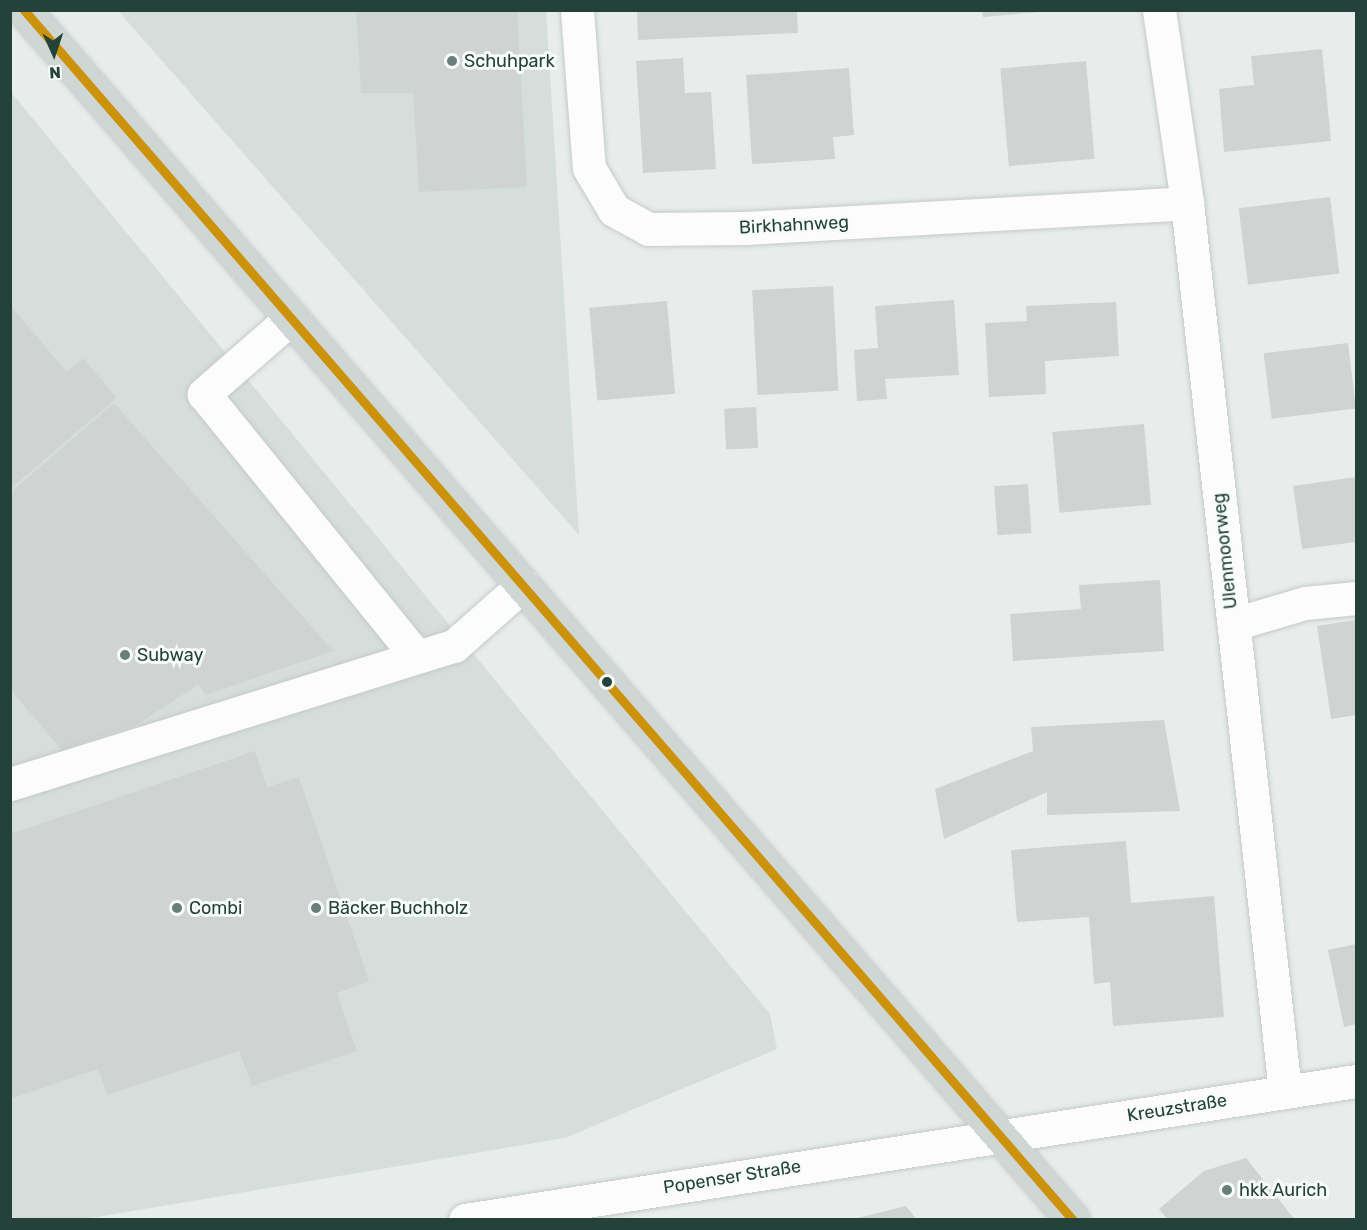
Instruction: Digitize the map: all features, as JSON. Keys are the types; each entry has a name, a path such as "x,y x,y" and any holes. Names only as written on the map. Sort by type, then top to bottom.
{"main road":[{"path":"24,10 1072,1220"}],"street":[{"name":"Birkhahnweg","path":"577,10 589,168 614,210 648,229 745,228 1186,202"},
{"name":"Ulenmoorweg","path":"1159,10 1186,202 1286,1091"},
{"path":"291,318 204,394 417,657"},
{"path":"10,784 454,646 523,585"},
{"path":"1234,624 1305,603 1356,598"},
{"name":"Kreuzstraße","path":"998,1134 1356,1081"},
{"name":"Popenser Straße","path":"465,1220 998,1134"}],"shaded area":[{"path":"118,11 546,11 579,535"},
{"path":"10,91 770,1014 777,1049 565,1138 85,1219 11,1219"}],"building":[{"path":"356,10 517,10 527,187 419,192 413,93 361,93"},
{"path":"637,10 797,10 798,33 638,40"},
{"path":"982,10 1040,10 1040,12 983,17"},
{"path":"1322,49 1331,141 1224,152 1219,89 1254,85 1251,56"},
{"path":"683,58 685,93 711,92 716,169 643,173 636,61"},
{"path":"1086,61 1095,159 1009,166 1000,68"},
{"path":"849,68 854,135 833,137 835,159 752,164 746,75"},
{"path":"1330,197 1339,273 1248,285 1239,208"},
{"path":"833,286 838,391 758,395 752,290"},
{"path":"954,300 959,375 885,379 887,399 857,401 854,350 878,348 875,306"},
{"path":"667,301 675,394 597,400 589,308"},
{"path":"1116,302 1119,356 1045,361 1046,394 989,397 985,323 1027,321 1026,306"},
{"path":"10,305 67,372 83,358 117,398 10,489"},
{"path":"1348,343 1356,409 1272,419 1264,353"},
{"path":"114,403 333,651 206,695 198,685 138,724 62,750 10,689 10,493"},
{"path":"756,407 758,448 726,450 724,409"},
{"path":"1144,424 1151,505 1059,513 1052,432"},
{"path":"1356,477 1356,542 1302,549 1293,486"},
{"path":"1028,484 1031,533 998,535 994,486"},
{"path":"1160,580 1164,651 1013,661 1010,614 1081,609 1079,585"},
{"path":"1356,620 1356,715 1331,719 1317,626"},
{"path":"1164,720 1180,811 1047,815 1047,792 944,839 935,789 1033,751 1031,727"},
{"name":"Combi","path":"255,751 267,787 299,777 369,981 337,993 357,1051 252,1086 239,1051 107,1095 98,1069 10,1099 10,834"},
{"path":"1126,841 1131,903 1214,896 1224,1017 1113,1026 1110,982 1094,984 1089,917 1017,922 1011,850"},
{"path":"1356,944 1356,1024 1344,1027 1328,950"},
{"name":"hkk Aurich","path":"1246,1158 1295,1220 1168,1220 1159,1209 1204,1171"},
{"path":"906,1206 917,1220 854,1220 854,1219"}],"transit line":[{"path":"24,10 1073,1220"}],"place":[{"name":"Schuhpark","path":"452,61"},
{"name":"Subway","path":"125,655"},
{"name":"Combi","path":"177,908"},
{"name":"Bäcker Buchholz","path":"316,908"},
{"name":"hkk Aurich","path":"1227,1190"}]}
